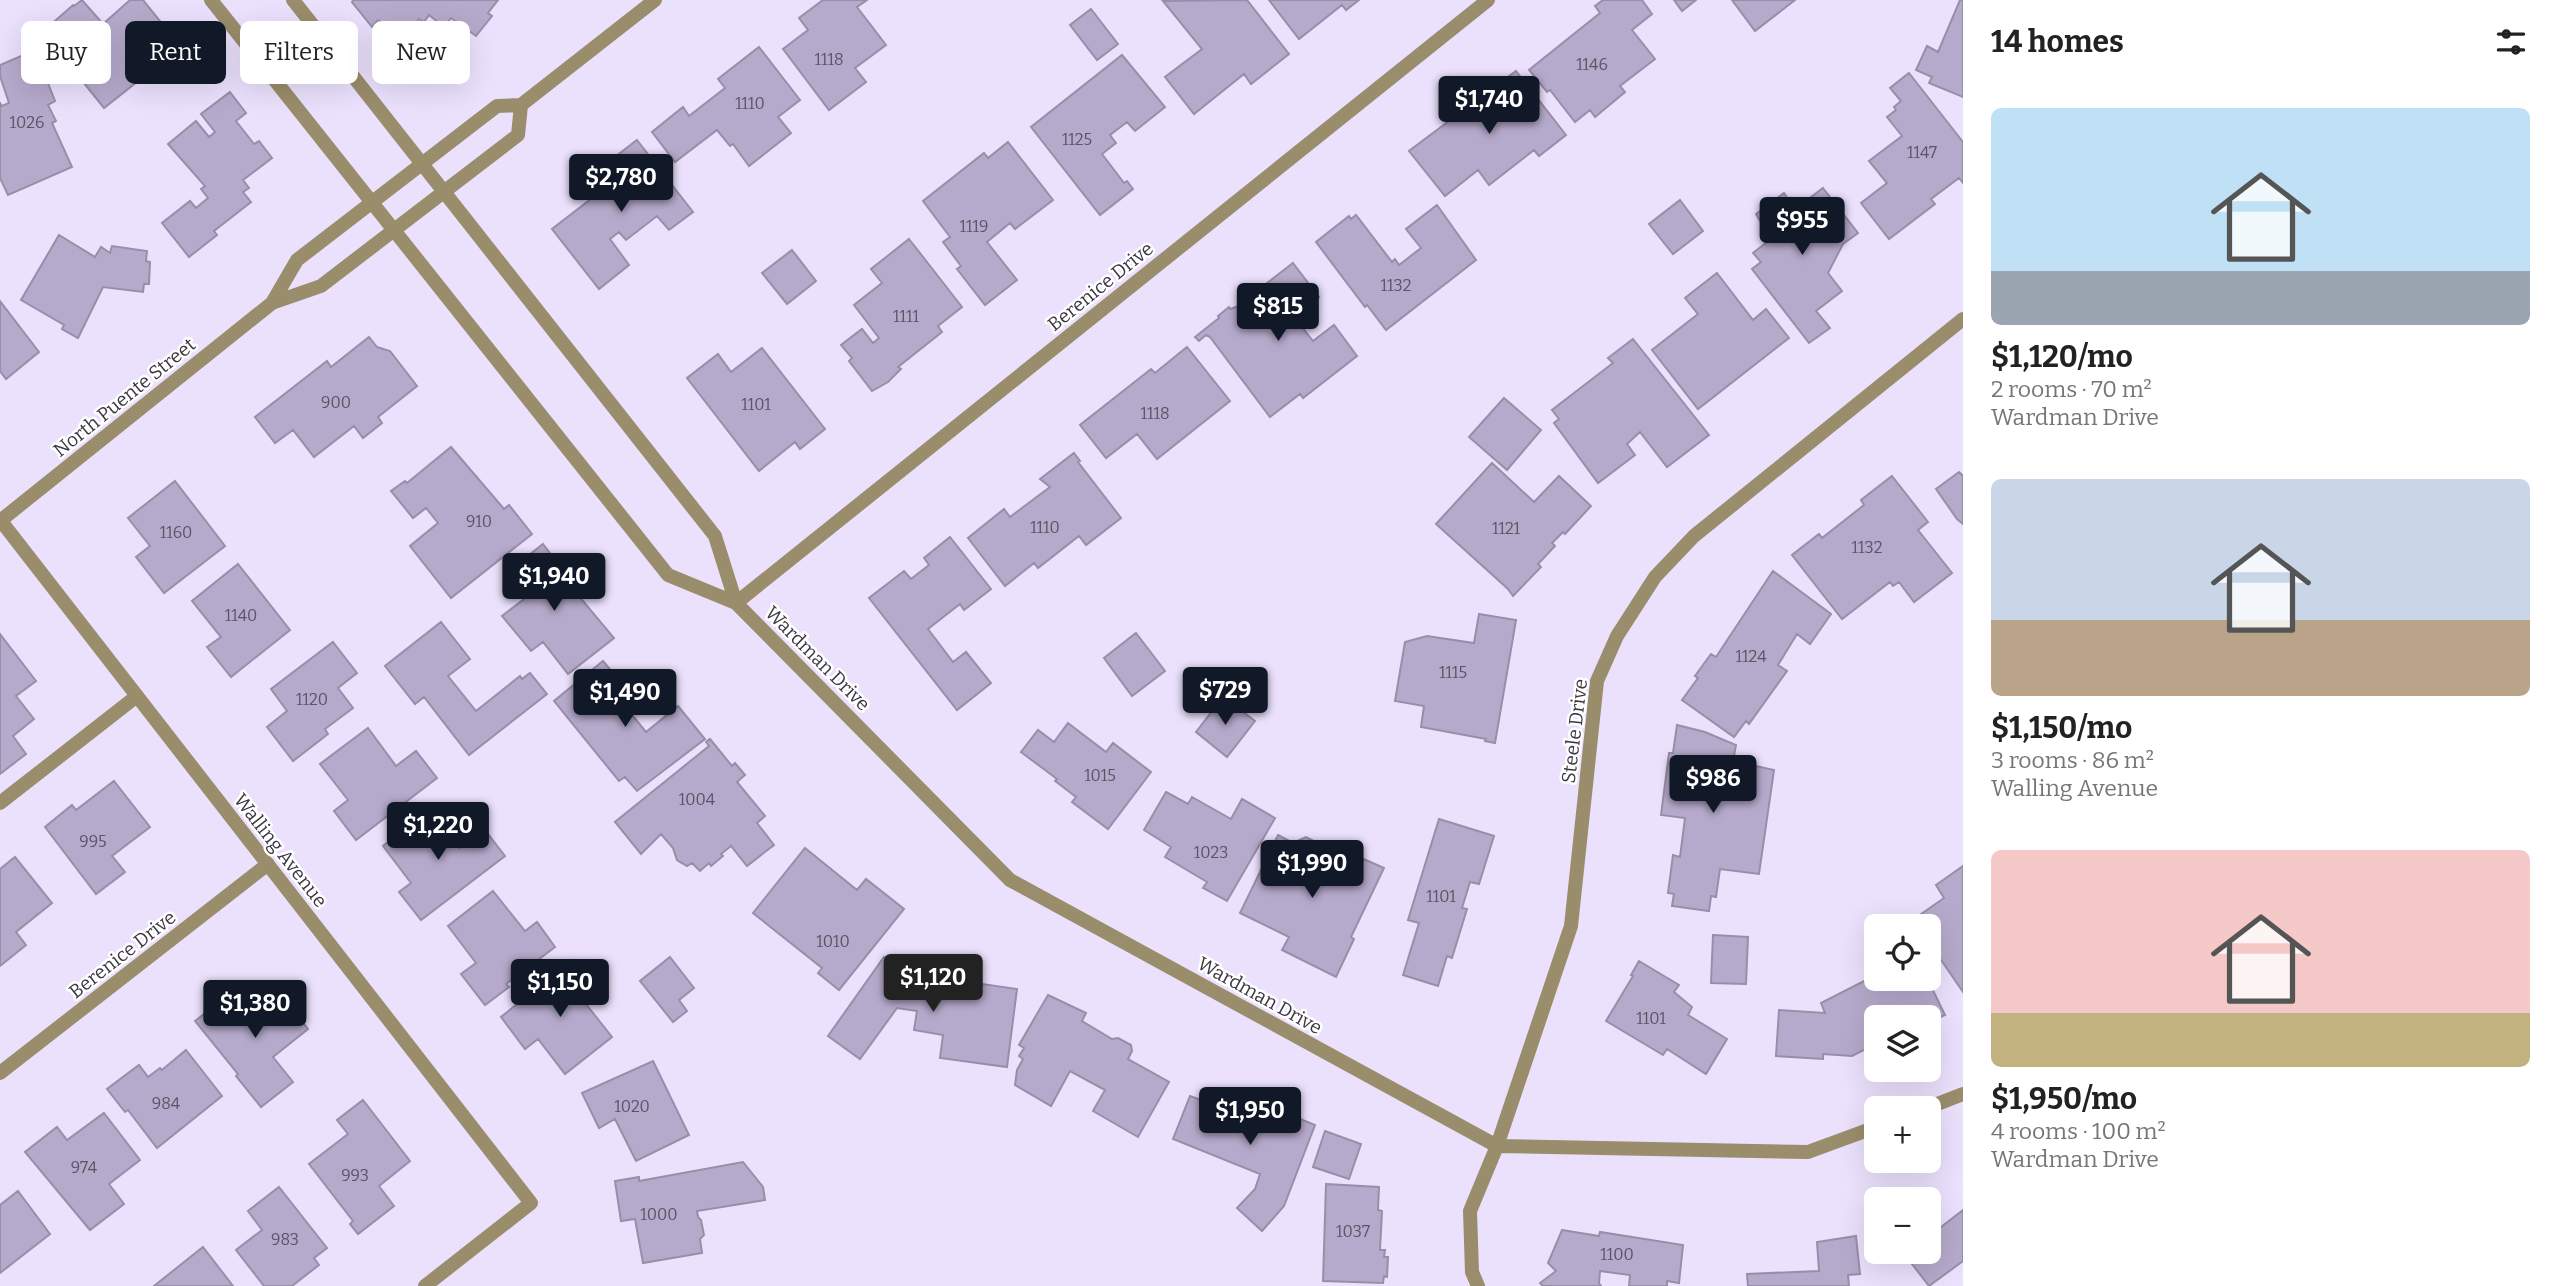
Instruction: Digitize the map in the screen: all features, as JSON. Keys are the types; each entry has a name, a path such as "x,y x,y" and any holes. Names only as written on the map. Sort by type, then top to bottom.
{"street":[{"name":"Wardman Drive","path":"211,0 668,575 736,603 1010,880 1497,1146 1808,1153 1864,1132"},
{"name":"Wardman Drive","path":"293,0 715,536 736,603"},
{"name":"North Puente Street","path":"272,303 297,260 497,106 521,105 655,0"},
{"name":"Berenice Drive","path":"736,603 1488,0"},
{"name":"North Puente Street","path":"0,521 272,303 321,286 518,135 521,105"},
{"name":"Steele Drive","path":"1478,1286 1472,1272 1470,1212 1497,1146 1571,926 1597,681 1617,636 1655,577 1694,537 1963,319"},
{"name":"Walling Avenue","path":"0,521 531,1203 425,1286"},
{"path":"0,803 137,696"},
{"name":"Berenice Drive","path":"0,1073 268,864"},
{"path":"1941,1103 1963,1094"}],"building":[{"path":"82,0 100,21 55,21"},
{"path":"130,0 143,0 160,21 125,21 125,84 134,84 104,108 85,84 111,84 111,21 106,21"},
{"path":"498,0 488,13 492,16 476,36 470,32 470,21 455,21 451,18 449,21 436,21 429,15 425,21 372,21 372,27 352,2"},
{"path":"823,0 867,0 857,7 886,45 855,68 866,82 829,110 783,49 808,30 799,18"},
{"path":"1247,0 1289,54 1251,84 1244,74 1194,114 1165,77 1202,49 1163,1"},
{"path":"1269,0 1359,0 1346,10 1342,5 1299,39"},
{"path":"1603,0 1642,0 1652,14 1632,30 1655,59 1620,86 1625,92 1595,117 1590,110 1575,122 1550,90 1547,92 1529,70 1600,13 1595,6"},
{"path":"1674,0 1696,0 1682,11"},
{"path":"1732,0 1795,0 1755,31"},
{"path":"1960,0 1963,0 1963,97 1929,83 1932,77 1916,70 1927,46 1938,52"},
{"path":"1091,9 1118,44 1097,60 1070,25"},
{"path":"759,47 800,100 778,117 791,133 749,166 733,144 730,146 717,130 675,162 652,132 683,107 689,116 725,88 718,79"},
{"path":"1122,55 1165,107 1135,131 1127,122 1110,135 1116,143 1102,154 1124,183 1127,181 1133,189 1100,215 1031,127"},
{"path":"21,56 21,84 48,84 55,101 48,105 56,121 52,123 72,167 8,195 0,178 0,103 2,106 9,103 0,76 0,65"},
{"path":"1516,71 1566,135 1539,156 1534,150 1489,185 1478,170 1445,196 1409,151"},
{"path":"1909,73 1963,142 1963,183 1959,178 1931,199 1935,204 1889,239 1861,203 1887,183 1869,161 1902,136 1887,117 1896,110 1894,107 1901,101 1890,88"},
{"path":"230,92 246,113 236,121 254,144 259,141 272,158 243,180 249,188 243,192 251,202 214,231 217,235 189,257 162,223 190,201 196,208 208,198 201,189 205,186 168,144 196,121 209,137 215,132 201,114"},
{"path":"637,140 693,212 669,230 657,216 626,240 619,232 610,239 629,265 599,289 552,229 618,178 606,164"},
{"path":"1008,142 1053,200 1015,229 1010,223 987,242 1017,280 985,305 957,269 961,266 943,242 950,237 923,201 984,153 988,158"},
{"path":"1823,188 1858,233 1843,244 1828,273 1842,291 1816,311 1830,328 1809,343 1752,269 1761,262 1753,253 1771,239 1756,214 1784,193 1791,203 1794,201 1798,207"},
{"path":"1680,200 1703,231 1673,254 1649,224"},
{"path":"1437,205 1476,260 1386,330 1367,305 1365,307 1316,242 1349,216 1351,219 1356,215 1392,262 1395,259 1399,265 1421,248 1406,229"},
{"path":"59,235 95,257 101,247 110,253 112,246 147,251 146,261 150,262 149,284 144,284 143,292 103,287 78,338 62,329 64,325 21,300"},
{"path":"909,239 962,307 938,326 942,332 898,367 901,369 888,382 872,391 849,361 852,358 841,345 862,329 873,343 879,338 854,305 882,283 871,269"},
{"path":"792,250 816,281 787,304 762,273"},
{"path":"1293,263 1319,297 1294,317 1313,341 1334,325 1357,356 1303,398 1300,394 1270,417 1210,337 1206,335 1199,341 1195,337 1229,307 1236,307"},
{"path":"1717,273 1753,320 1766,309 1789,338 1698,409 1652,350 1698,314 1685,298"},
{"path":"0,301 39,352 6,379 0,371"},
{"path":"369,337 377,347 390,351 417,386 378,417 382,423 363,438 354,426 314,457 293,430 275,443 255,417 327,361 331,367"},
{"path":"1633,339 1709,435 1667,467 1640,432 1627,444 1635,455 1598,483 1554,423 1559,419 1552,410 1613,363 1608,358"},
{"path":"1187,347 1230,401 1157,459 1137,434 1106,458 1080,425 1151,369 1155,373"},
{"path":"762,348 825,429 800,449 795,442 759,471 687,378 718,354 731,372"},
{"path":"1504,398 1541,430 1507,470 1469,437"},
{"path":"451,447 504,509 509,505 532,534 451,598 410,546 438,523 426,508 413,518 391,491 405,481 407,483"},
{"path":"1074,453 1121,518 1086,545 1079,536 1038,568 1034,563 1005,586 968,538 1004,509 1010,517 1050,487 1040,479"},
{"path":"1492,463 1534,502 1559,476 1591,506 1565,534 1563,532 1552,543 1555,546 1538,564 1541,567 1513,596 1436,524"},
{"path":"1959,472 1963,476 1963,524 1936,489"},
{"path":"1892,476 1928,522 1918,530 1952,573 1914,602 1899,582 1893,586 1890,582 1842,619 1792,555 1819,534 1822,538 1864,505 1861,500"},
{"path":"175,481 225,546 164,593 136,557 150,546 128,518"},
{"path":"950,537 991,589 964,610 960,604 928,629 953,662 966,652 991,683 957,710 869,598 904,571 911,579 929,565 924,558"},
{"path":"543,544 565,573 562,576 614,638 568,674 543,642 531,651 502,616 528,596 509,571"},
{"path":"238,564 290,630 231,677 207,647 221,637 192,601"},
{"path":"1773,571 1831,614 1810,644 1797,634 1778,665 1787,671 1749,724 1746,721 1734,737 1682,700 1698,678 1695,676 1711,654 1716,657"},
{"path":"1479,614 1516,620 1495,743 1421,727 1424,706 1395,701 1405,642 1427,636 1474,643"},
{"path":"441,622 470,659 448,676 476,711 520,676 522,679 530,673 547,694 469,755 424,697 415,704 385,666"},
{"path":"1136,633 1165,671 1132,696 1104,658"},
{"path":"0,634 36,681 16,696 34,719 13,736 26,754 0,774"},
{"path":"333,642 357,673 338,688 353,708 325,729 328,734 293,761 267,727 287,711 271,689"},
{"path":"603,661 637,702 628,710 646,732 678,706 705,739 637,791 625,777 619,781 554,701"},
{"path":"1223,697 1255,721 1227,757 1196,732"},
{"path":"1068,723 1106,752 1113,743 1151,772 1108,829 1072,802 1076,797 1055,781 1057,779 1021,752 1038,730 1054,742"},
{"path":"1677,725 1705,732 1736,745 1733,761 1774,770 1759,874 1720,869 1716,897 1711,896 1709,911 1672,906 1674,894 1668,893 1673,855 1680,857 1685,818 1661,815 1669,753 1673,753"},
{"path":"368,728 396,766 416,751 437,778 356,840 334,811 348,800 320,764"},
{"path":"710,739 732,766 735,763 745,775 737,782 765,816 757,823 774,845 747,866 731,846 711,866 709,863 700,871 692,863 687,866 677,860 673,848 661,834 641,854 615,822 709,746 706,742"},
{"path":"114,781 150,827 112,856 125,872 96,894 45,827 72,805 76,810"},
{"path":"1166,792 1188,804 1192,797 1231,819 1242,799 1275,818 1227,901 1203,888 1207,882 1165,857 1171,847 1144,830"},
{"path":"430,809 459,848 484,829 505,856 421,920 399,892 411,883 383,846"},
{"path":"1439,819 1494,836 1479,884 1470,882 1462,908 1467,909 1452,958 1447,956 1438,986 1403,975 1419,923 1408,920"},
{"path":"1278,835 1293,843 1306,837 1362,865 1364,859 1384,868 1351,937 1354,939 1336,977 1282,950 1289,937 1240,913"},
{"path":"805,848 857,890 866,879 904,909 839,990 818,973 822,968 753,913"},
{"path":"15,857 52,903 16,932 26,945 0,966 0,869"},
{"path":"1963,866 1963,992 1941,960 1941,914 1921,914 1944,898 1936,885"},
{"path":"493,891 525,931 537,922 555,947 506,984 509,987 485,1005 461,974 476,963 448,926"},
{"path":"1713,935 1748,937 1746,984 1711,983"},
{"path":"670,957 694,988 679,1000 687,1011 673,1022 640,981"},
{"path":"884,957 918,980 919,972 975,979 975,983 1017,989 1007,1067 940,1058 943,1035 914,1030 917,1011 897,1008 860,1059 828,1036"},
{"path":"575,960 596,988 582,999 612,1037 565,1074 538,1039 525,1049 501,1017 522,1000 525,1003"},
{"path":"1639,961 1679,985 1674,992 1692,1007 1688,1015 1727,1039 1706,1074 1667,1049 1663,1055 1606,1021"},
{"path":"1864,981 1864,991 1933,991 1940,1005 1864,1005 1864,1050 1852,1056 1823,1054 1823,1059 1776,1056 1779,1010 1825,1013 1821,1003"},
{"path":"273,983 308,1029 273,1057 293,1082 261,1107 195,1021 226,997 235,1009"},
{"path":"1048,995 1086,1013 1082,1021 1112,1039 1118,1038 1131,1045 1132,1051 1128,1059 1169,1082 1138,1137 1093,1111 1105,1090 1070,1071 1051,1106 1015,1085 1017,1070 1023,1059 1019,1056 1024,1048 1019,1045"},
{"path":"186,1050 222,1096 157,1148 128,1110 125,1112 107,1089 139,1065 148,1077 160,1068 162,1070"},
{"path":"653,1061 689,1135 636,1161 615,1119 599,1128 582,1093"},
{"path":"1212,1094 1228,1100 1230,1097 1264,1111 1266,1105 1315,1125 1284,1206 1262,1231 1237,1208 1255,1189 1260,1174 1173,1139 1190,1096 1209,1103"},
{"path":"363,1100 410,1161 379,1186 394,1206 358,1234 350,1224 353,1221 309,1164 348,1134 337,1120"},
{"path":"104,1113 140,1160 109,1184 124,1204 90,1230 25,1152 57,1127 67,1140"},
{"path":"1325,1131 1361,1144 1349,1179 1313,1167"},
{"path":"743,1162 763,1187 765,1200 697,1211 704,1235 700,1239 702,1253 643,1263 635,1219 621,1221 615,1181 639,1177 639,1181"},
{"path":"1326,1184 1379,1187 1378,1210 1382,1211 1380,1250 1385,1250 1384,1257 1388,1257 1387,1277 1384,1276 1383,1283 1323,1281"},
{"path":"279,1187 327,1248 314,1258 319,1265 292,1286 264,1286 236,1250 262,1230 248,1211"},
{"path":"18,1191 50,1234 0,1273 0,1205"},
{"path":"1963,1210 1963,1261 1929,1286 1912,1264 1941,1264 1941,1227"},
{"path":"1562,1230 1599,1236 1600,1232 1683,1245 1679,1283 1667,1281 1667,1286 1629,1286 1630,1275 1600,1271 1601,1286 1543,1286 1540,1283 1556,1271 1548,1263"},
{"path":"1856,1236 1860,1274 1848,1275 1849,1286 1748,1286 1747,1274 1819,1271 1817,1242"},
{"path":"203,1247 233,1286 154,1286"}]}
